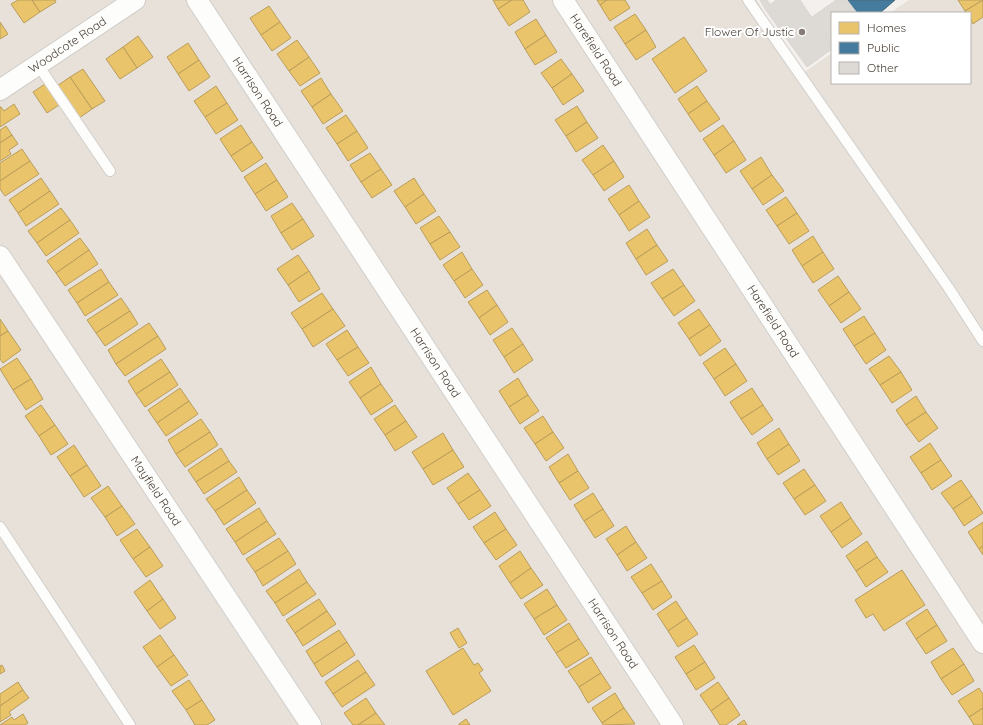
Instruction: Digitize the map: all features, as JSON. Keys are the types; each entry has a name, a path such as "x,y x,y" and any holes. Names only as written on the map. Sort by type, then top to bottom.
{"street":[{"name":"Woodcote Road","path":"0,90 135,0"},
{"name":"Harrison Road","path":"197,0 673,725"},
{"name":"Harefield Road","path":"563,0 983,643"},
{"name":"Mayfield Road","path":"0,256 311,725"}],"lane":[{"path":"748,0 948,287 983,341"},
{"path":"38,65 110,171"},
{"path":"0,527 130,725"}],"shaded area":[{"path":"0,0 757,0 779,38 803,73 831,54 831,84 971,84 971,12 891,12 909,0 983,0 983,725 0,725"}],"building: Homes":[{"path":"18,0 32,0 40,12 24,23 11,4"},
{"path":"32,0 55,0 56,2 40,12"},
{"path":"493,0 512,0 498,9"},
{"path":"512,0 523,0 530,12 509,26 498,9"},
{"path":"597,0 607,0 600,5"},
{"path":"607,0 625,0 630,8 610,21 600,5"},
{"path":"958,0 983,0 965,11"},
{"path":"983,0 983,17 973,24 971,20 971,12 965,11"},
{"path":"269,6 280,22 261,35 250,18"},
{"path":"635,14 646,30 625,44 614,27"},
{"path":"536,19 546,35 525,49 515,32"},
{"path":"0,22 8,34 0,39"},
{"path":"280,22 291,38 272,51 261,35"},
{"path":"646,30 656,47 636,60 625,44"},
{"path":"546,35 557,52 535,65 525,49"},
{"path":"138,36 153,57 137,68 123,47"},
{"path":"684,37 707,71 675,93 652,59"},
{"path":"297,40 309,57 289,71 277,54"},
{"path":"188,43 199,60 178,74 167,57"},
{"path":"123,47 137,68 120,79 106,59"},
{"path":"309,57 320,73 300,86 289,71"},
{"path":"561,59 572,74 552,88 541,73"},
{"path":"199,60 210,77 189,91 178,74"},
{"path":"83,69 105,101 92,109 70,77"},
{"path":"572,74 584,91 563,105 552,88"},
{"path":"70,77 92,109 79,118 57,86"},
{"path":"321,78 331,94 312,107 301,91"},
{"path":"45,84 59,105 47,113 33,92"},
{"path":"216,86 227,103 205,117 194,101"},
{"path":"697,86 707,101 688,114 678,99"},
{"path":"331,94 343,111 323,124 312,107"},
{"path":"707,101 720,119 700,132 688,114"},
{"path":"227,103 238,120 216,134 205,117"},
{"path":"14,104 20,114 0,127 0,107 4,111"},
{"path":"577,106 587,122 566,136 555,120"},
{"path":"346,115 357,131 337,144 326,128"},
{"path":"587,122 598,138 576,152 566,136"},
{"path":"241,125 252,142 231,156 220,139"},
{"path":"723,125 734,141 714,155 703,139"},
{"path":"6,126 12,135 0,143 0,130"},
{"path":"357,131 368,148 348,161 337,144"},
{"path":"12,135 18,144 9,150 11,154 0,161 0,143"},
{"path":"734,141 746,160 726,173 714,155"},
{"path":"252,142 263,158 242,172 231,156"},
{"path":"603,145 614,161 593,175 582,160"},
{"path":"22,149 30,161 0,181 0,163"},
{"path":"370,153 381,169 361,182 350,165"},
{"path":"761,157 772,175 752,189 740,171"},
{"path":"30,161 39,174 5,196 0,189 0,181"},
{"path":"614,161 624,177 604,191 593,175"},
{"path":"266,163 277,180 255,194 244,177"},
{"path":"381,169 392,185 372,198 361,182"},
{"path":"772,175 784,191 763,205 752,189"},
{"path":"41,178 50,191 18,213 9,200"},
{"path":"414,178 424,194 405,207 394,191"},
{"path":"277,180 288,197 266,211 255,194"},
{"path":"629,185 639,201 619,215 608,199"},
{"path":"50,191 59,204 26,226 18,213"},
{"path":"424,194 436,211 416,224 405,207"},
{"path":"786,197 797,213 777,226 766,210"},
{"path":"639,201 650,217 629,231 619,215"},
{"path":"292,203 303,219 281,233 271,216"},
{"path":"61,208 70,220 37,243 28,231"},
{"path":"797,213 809,231 789,244 777,226"},
{"path":"439,216 450,232 430,244 420,228"},
{"path":"303,219 314,236 292,250 281,233"},
{"path":"70,220 79,233 46,256 37,243"},
{"path":"647,229 657,245 636,259 626,243"},
{"path":"450,232 460,247 440,260 430,244"},
{"path":"813,236 823,252 802,266 792,250"},
{"path":"80,238 89,250 56,273 47,261"},
{"path":"657,245 668,261 646,275 636,259"},
{"path":"89,250 98,264 65,286 56,273"},
{"path":"462,252 472,269 454,281 443,265"},
{"path":"823,252 834,269 813,283 802,266"},
{"path":"298,255 309,271 288,285 277,269"},
{"path":"101,269 109,282 77,303 68,290"},
{"path":"472,269 483,285 465,298 454,281"},
{"path":"673,269 684,285 662,299 651,283"},
{"path":"309,271 320,289 299,302 288,285"},
{"path":"838,276 849,292 829,306 818,290"},
{"path":"109,282 118,295 85,316 77,303"},
{"path":"684,285 695,301 674,316 662,299"},
{"path":"487,290 497,305 479,318 468,302"},
{"path":"849,292 861,309 841,323 829,306"},
{"path":"322,293 333,309 302,329 291,313"},
{"path":"121,298 130,311 96,333 87,320"},
{"path":"497,305 508,322 490,335 479,318"},
{"path":"333,309 345,326 313,347 302,329"},
{"path":"699,309 710,325 689,339 678,323"},
{"path":"130,311 138,324 105,346 96,333"},
{"path":"864,316 875,333 854,346 843,329"},
{"path":"0,319 8,331 0,336"},
{"path":"149,323 158,336 116,364 108,350"},
{"path":"710,325 721,341 700,356 689,339"},
{"path":"512,328 523,344 504,357 493,340"},
{"path":"347,330 358,347 337,360 326,344"},
{"path":"8,331 21,350 3,363 0,359 0,336"},
{"path":"875,333 886,350 866,364 854,346"},
{"path":"158,336 166,349 125,376 116,364"},
{"path":"523,344 533,360 514,373 504,357"},
{"path":"358,347 369,363 348,376 337,360"},
{"path":"725,348 736,364 714,379 703,363"},
{"path":"889,356 901,372 880,385 869,369"},
{"path":"17,358 31,379 13,390 0,369"},
{"path":"161,359 170,372 136,394 128,381"},
{"path":"736,364 747,381 725,396 714,379"},
{"path":"371,367 381,384 360,398 349,382"},
{"path":"170,372 178,385 145,407 136,394"},
{"path":"901,372 912,390 892,403 880,385"},
{"path":"518,378 528,395 509,407 499,391"},
{"path":"31,379 43,399 26,410 13,390"},
{"path":"381,384 393,401 371,415 360,398"},
{"path":"180,388 189,401 157,423 148,410"},
{"path":"752,388 763,405 741,419 730,402"},
{"path":"528,395 539,411 520,424 509,407"},
{"path":"916,396 926,412 906,425 896,410"},
{"path":"189,401 198,414 166,436 157,423"},
{"path":"41,405 55,425 39,436 25,416"},
{"path":"395,405 406,421 385,435 374,419"},
{"path":"763,405 773,420 752,435 741,419"},
{"path":"926,412 938,428 919,442 906,425"},
{"path":"543,416 553,432 535,444 524,428"},
{"path":"201,419 210,432 176,454 168,440"},
{"path":"406,421 417,437 395,451 385,435"},
{"path":"55,425 68,444 51,455 39,436"},
{"path":"779,428 789,444 767,459 757,443"},
{"path":"210,432 218,445 185,467 176,454"},
{"path":"553,432 564,448 546,461 535,444"},
{"path":"443,433 453,450 423,469 412,452"},
{"path":"930,443 941,460 921,473 910,457"},
{"path":"789,444 800,461 778,475 767,459"},
{"path":"74,445 87,465 70,476 57,457"},
{"path":"221,448 229,461 196,482 188,470"},
{"path":"453,450 464,467 433,485 423,469"},
{"path":"568,454 578,471 559,483 549,467"},
{"path":"941,460 952,476 932,490 921,473"},
{"path":"229,461 237,472 204,494 196,482"},
{"path":"87,465 101,486 84,497 70,476"},
{"path":"804,469 815,485 794,499 783,483"},
{"path":"578,471 589,488 570,500 559,483"},
{"path":"468,473 480,490 458,504 447,488"},
{"path":"239,477 247,490 215,511 206,499"},
{"path":"961,480 972,496 953,509 941,493"},
{"path":"815,485 826,501 805,515 794,499"},
{"path":"108,486 122,506 105,517 91,498"},
{"path":"247,490 256,503 224,525 215,511"},
{"path":"480,490 491,506 469,520 458,504"},
{"path":"593,493 603,509 584,521 574,505"},
{"path":"972,496 983,513 964,526 953,509"},
{"path":"841,502 851,518 831,532 820,516"},
{"path":"122,506 135,524 117,536 105,517"},
{"path":"259,508 267,521 235,542 226,529"},
{"path":"603,509 614,526 595,538 584,521"},
{"path":"495,512 506,529 484,543 473,527"},
{"path":"851,518 862,534 842,548 831,532"},
{"path":"267,521 276,534 243,555 235,542"},
{"path":"983,522 983,546 979,549 968,532"},
{"path":"626,526 636,542 617,555 606,539"},
{"path":"137,529 150,547 133,559 120,540"},
{"path":"506,529 517,545 496,560 484,543"},
{"path":"279,538 288,551 255,572 246,559"},
{"path":"867,541 877,557 856,571 846,556"},
{"path":"636,542 647,558 627,571 617,555"},
{"path":"983,546 983,555 979,549"},
{"path":"150,547 163,566 146,577 133,559"},
{"path":"288,551 296,564 263,586 255,572"},
{"path":"520,551 531,568 510,583 499,566"},
{"path":"877,557 888,572 866,587 856,571"},
{"path":"651,564 662,581 642,593 631,577"},
{"path":"531,568 543,585 521,599 510,583"},
{"path":"299,569 307,582 275,603 266,591"},
{"path":"902,570 925,605 884,631 873,614 866,618 855,600"},
{"path":"150,580 163,599 147,611 134,592"},
{"path":"662,581 672,597 653,610 642,593"},
{"path":"307,582 316,594 283,616 275,603"},
{"path":"547,589 557,605 534,619 524,604"},
{"path":"163,599 176,618 160,629 147,611"},
{"path":"319,599 327,611 295,633 286,620"},
{"path":"676,601 687,618 668,631 657,614"},
{"path":"557,605 567,620 544,635 534,619"},
{"path":"927,609 937,625 916,639 906,623"},
{"path":"327,611 336,624 303,646 295,633"},
{"path":"687,618 698,634 678,647 668,631"},
{"path":"569,623 579,639 556,653 546,638"},
{"path":"937,625 947,641 926,654 916,639"},
{"path":"458,628 467,643 459,648 450,633"},
{"path":"339,630 347,642 314,664 306,651"},
{"path":"160,635 174,655 157,667 143,647"},
{"path":"579,639 589,654 566,668 556,653"},
{"path":"347,642 355,655 322,677 314,664"},
{"path":"694,645 705,662 686,674 675,657"},
{"path":"463,648 474,665 478,663 483,670 479,673 491,691 453,715 426,671"},
{"path":"953,648 964,664 941,679 931,662"},
{"path":"174,655 188,675 171,686 157,667"},
{"path":"591,657 601,673 579,687 568,671"},
{"path":"358,660 366,672 333,694 325,682"},
{"path":"705,662 715,678 696,690 686,674"},
{"path":"964,664 974,681 952,695 941,679"},
{"path":"2,665 5,671 0,674 0,666"},
{"path":"366,672 375,685 342,707 333,694"},
{"path":"601,673 611,688 588,703 579,687"},
{"path":"189,680 202,700 186,710 172,691"},
{"path":"18,682 23,690 0,706 0,694"},
{"path":"718,682 729,698 711,711 700,695"},
{"path":"979,688 983,694 983,708 969,717 958,701"},
{"path":"23,690 29,698 9,712 11,715 0,722 0,706"},
{"path":"615,693 624,708 602,723 592,708"},
{"path":"366,698 376,713 358,725 353,725 344,713"},
{"path":"729,698 740,715 726,725 720,725 711,711"},
{"path":"202,700 215,720 207,725 195,725 186,710"},
{"path":"624,708 635,724 603,725 602,723"},
{"path":"983,708 983,725 974,725 969,717"},
{"path":"376,713 385,725 358,725"},
{"path":"23,714 28,723 25,725 0,725 12,717 14,720"},
{"path":"466,719 470,725 459,725 459,724"},
{"path":"744,720 747,725 737,725"}],"building: Public":[{"path":"847,0 895,0 881,12 856,12"}],"building: Other":[{"path":"760,0 767,0 770,4 765,9"},
{"name":"Flower Of Justic","path":"776,0 800,0 831,46 831,50 807,67 765,9"},
{"path":"836,0 847,0 856,12 831,12 831,46 812,17"}],"place":[{"name":"Flower Of Justic","path":"802,32"}]}
